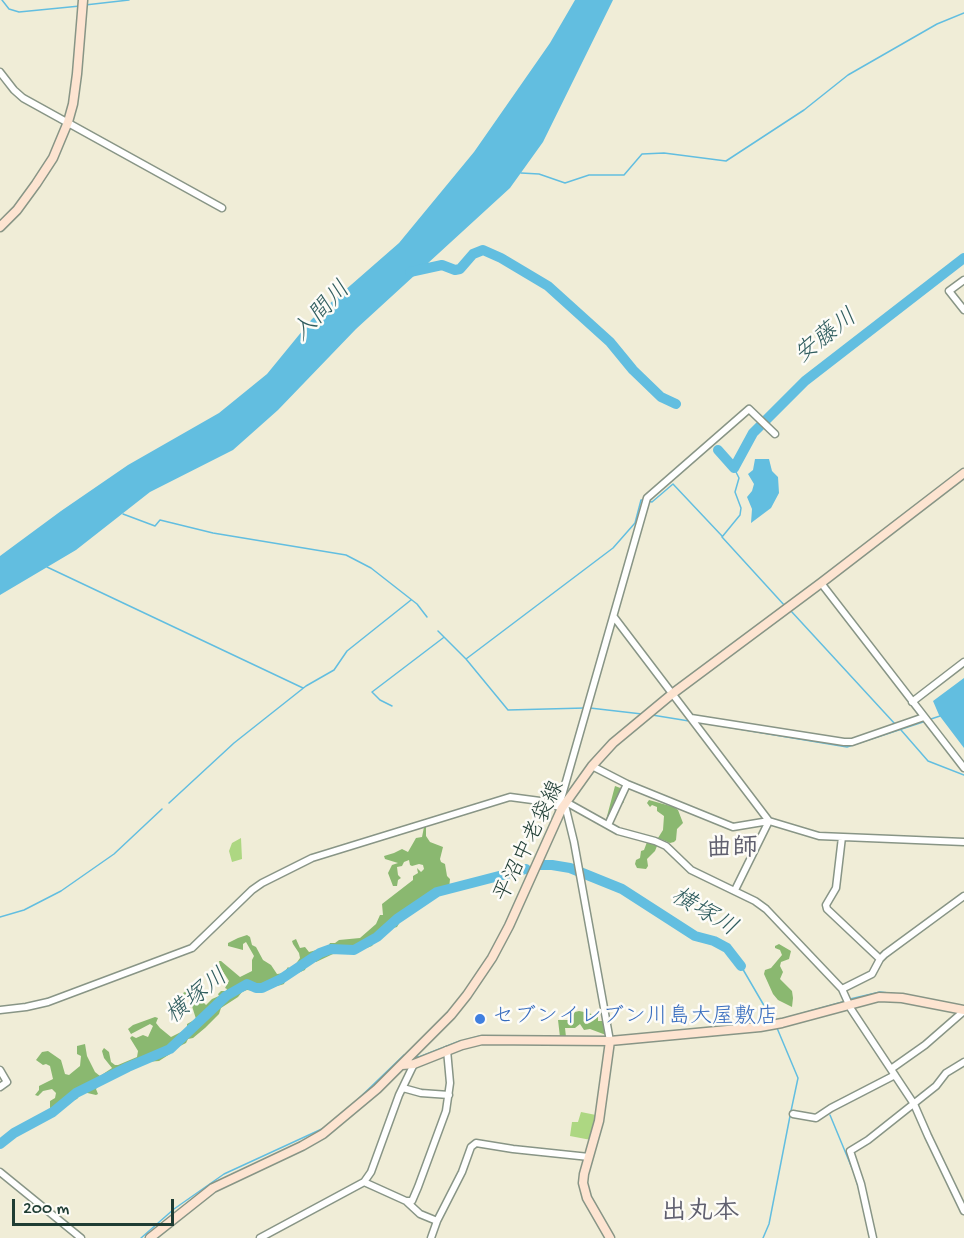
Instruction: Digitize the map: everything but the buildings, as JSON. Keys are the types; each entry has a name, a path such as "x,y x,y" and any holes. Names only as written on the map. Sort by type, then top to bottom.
{"main road":[{"path":"0,227 17,210 53,158 68,122 77,74 82,0"},
{"name":"平沼中老袋線","path":"150,1238 213,1188 302,1146 323,1134 352,1112 451,1015 492,958 509,926 563,805 592,766 613,743 672,694 964,473"},
{"path":"402,1065 414,1064 447,1050 490,1039 609,1041 760,1027 879,997 891,997 964,1010"},
{"path":"609,1041 598,1121 584,1174 585,1191 610,1238"}],"street":[{"path":"0,72 23,98 222,208"},
{"path":"964,280 949,291 964,310"},
{"path":"609,1041 574,842 563,805 614,617 647,498 749,409 775,434"},
{"path":"821,583 964,768"},
{"path":"614,617 769,821"},
{"path":"912,702 964,662"},
{"path":"690,718 852,742 924,717"},
{"path":"592,766 627,784 733,827 769,821 819,836 964,842"},
{"path":"608,825 627,784"},
{"path":"0,1010 48,1002 192,948 257,886 312,858 510,797 563,805 626,834 666,846 691,870 735,890 766,909 842,989 849,1004 914,1104 964,1211"},
{"path":"735,890 769,821"},
{"path":"842,837 836,888 826,905 827,909 880,958"},
{"path":"842,989 872,974 880,958 964,896"},
{"path":"793,1113 816,1118 893,1072 964,1010"},
{"path":"406,1201 412,1201 446,1111 450,1072 447,1050"},
{"path":"873,1238 861,1184 850,1151 914,1104 936,1086 946,1073 964,1062"},
{"path":"260,1238 364,1182 377,1159 402,1088 414,1064"},
{"path":"0,1070 7,1082 0,1087"},
{"path":"402,1088 421,1093 449,1095"},
{"path":"431,1238 462,1172 471,1147 476,1143 589,1157"},
{"path":"0,1172 81,1238"},
{"path":"364,1182 406,1201 420,1214 437,1221"}],"green space":[{"path":"615,786 623,789 624,802 619,807 618,813 609,821 606,820"},
{"path":"649,800 678,810 683,823 677,829 674,842 670,843 658,838 663,830 664,816 657,811 657,807 652,805 650,807 647,803"},
{"path":"424,827 426,827 426,836 430,842 443,847 440,859 445,864 447,876 450,879 449,889 444,889 414,913 402,918 397,927 389,929 381,937 373,938 372,946 355,952 343,951 316,962 311,961 305,970 286,978 284,984 242,992 221,1008 219,1014 205,1028 193,1038 188,1039 186,1043 172,1050 159,1061 146,1062 116,1073 104,1084 99,1085 96,1095 83,1092 77,1099 69,1102 63,1099 50,1109 50,1101 55,1098 56,1093 52,1089 43,1091 38,1096 35,1095 39,1086 53,1079 50,1066 43,1065 36,1060 42,1052 48,1051 61,1060 65,1074 69,1075 80,1066 81,1056 77,1054 77,1046 85,1044 87,1056 95,1072 100,1076 112,1068 104,1058 102,1051 104,1048 109,1052 111,1062 115,1065 137,1057 138,1051 130,1038 143,1035 148,1037 153,1026 150,1024 131,1034 128,1029 133,1025 155,1017 158,1018 156,1023 160,1028 171,1037 187,1029 187,1024 196,1019 192,1006 194,1001 189,995 185,997 183,993 187,991 191,993 197,1002 206,1005 219,996 221,991 226,991 225,988 229,981 219,961 240,977 252,971 254,956 246,942 243,944 243,950 228,946 228,943 238,938 247,935 250,937 252,945 277,974 284,973 288,967 293,968 300,958 292,941 296,939 300,948 305,947 309,952 328,947 330,943 339,940 360,938 376,924 380,915 383,915 382,904 413,880 413,876 418,873 417,868 421,872 424,869 423,865 410,865 409,860 404,862 402,866 397,867 401,878 397,886 393,886 388,873 392,865 398,863 385,859 384,856 402,849 408,852 416,838 422,837"},
{"path":"241,838 242,859 232,862 229,851 232,843"},
{"path":"647,842 655,843 657,846 647,859 646,869 637,868 636,860 640,858 641,851 644,850"},
{"path":"779,944 791,951 789,959 781,962 783,972 780,979 792,991 792,1007 778,1000 764,974 765,970 771,968 782,955 780,950 775,948"},
{"path":"575,1012 589,1013 598,1017 598,1021 603,1021 606,1035 590,1029 584,1030 580,1024 575,1028 565,1028 566,1037 560,1037 558,1020 570,1020"},
{"path":"581,1112 596,1115 591,1140 570,1136 572,1122 578,1122"}],"water":[{"name":"入間川","path":"575,0 613,0 543,142 510,188 356,329 278,410 233,450 150,492 76,550 0,595 0,556 128,465 219,413 267,374 312,319 399,243 474,152 550,43"},
{"path":"755,459 769,459 772,471 778,477 779,493 771,508 751,523 752,509 747,497 754,484 748,474 753,470"},
{"path":"964,678 964,748 939,715 933,701"}],"waterway":[{"path":"2,0 9,9 19,12 80,6"},
{"path":"85,5 129,0"},
{"path":"521,173 539,174 565,183 589,175 624,175 642,154 664,153 726,161 804,110 848,75 937,24 964,13"},
{"path":"410,272 442,265 455,270 460,269 473,254 483,250 501,258 548,286 610,342 633,370 661,397 676,404"},
{"name":"安藤川","path":"718,450 734,468 753,433 805,381 964,258"},
{"path":"734,468 739,478 735,492 741,508 740,515 722,537 785,606"},
{"path":"648,501 652,502 673,484 722,536"},
{"path":"466,659 613,548 635,523 641,500 643,500"},
{"path":"123,514 155,526 160,520 213,533 346,555 371,568 417,604 427,617"},
{"path":"47,567 303,688"},
{"path":"169,803 234,743 306,686 334,670 347,651 411,600"},
{"path":"791,611 895,724"},
{"path":"438,631 466,659 508,710 585,708"},
{"path":"392,706 380,700 372,692 443,638"},
{"path":"590,708 642,714"},
{"path":"652,715 689,721"},
{"path":"931,719 940,716"},
{"path":"697,722 847,747 926,721"},
{"path":"901,730 928,761 964,775"},
{"path":"0,917 24,910 61,891 114,854 162,809"},
{"name":"横塚川","path":"540,865 570,868 622,889 695,936 714,941 727,948 741,966"},
{"name":"横塚川","path":"0,1144 14,1133 53,1112 76,1093 170,1049 226,996 247,984 262,988 281,979 320,953 331,949 354,950 377,937 397,919 437,892 526,869"},
{"path":"741,966 773,1021"},
{"path":"850,999 880,992 898,994"},
{"path":"778,1020 846,1001"},
{"path":"777,1028 798,1078 791,1111"},
{"path":"465,1040 480,1036"},
{"path":"414,1056 419,1057 460,1041"},
{"path":"353,1104 406,1055"},
{"path":"830,1115 861,1196"},
{"path":"763,1238 769,1224 790,1116"},
{"path":"141,1238 174,1209 224,1174 324,1128"}],"place":[{"name":"セブンイレブン川島大屋敷店","path":"480,1019"}],"district":[{"name":"曲師","path":"732,851"},
{"name":"出丸本","path":"700,1214"}]}
